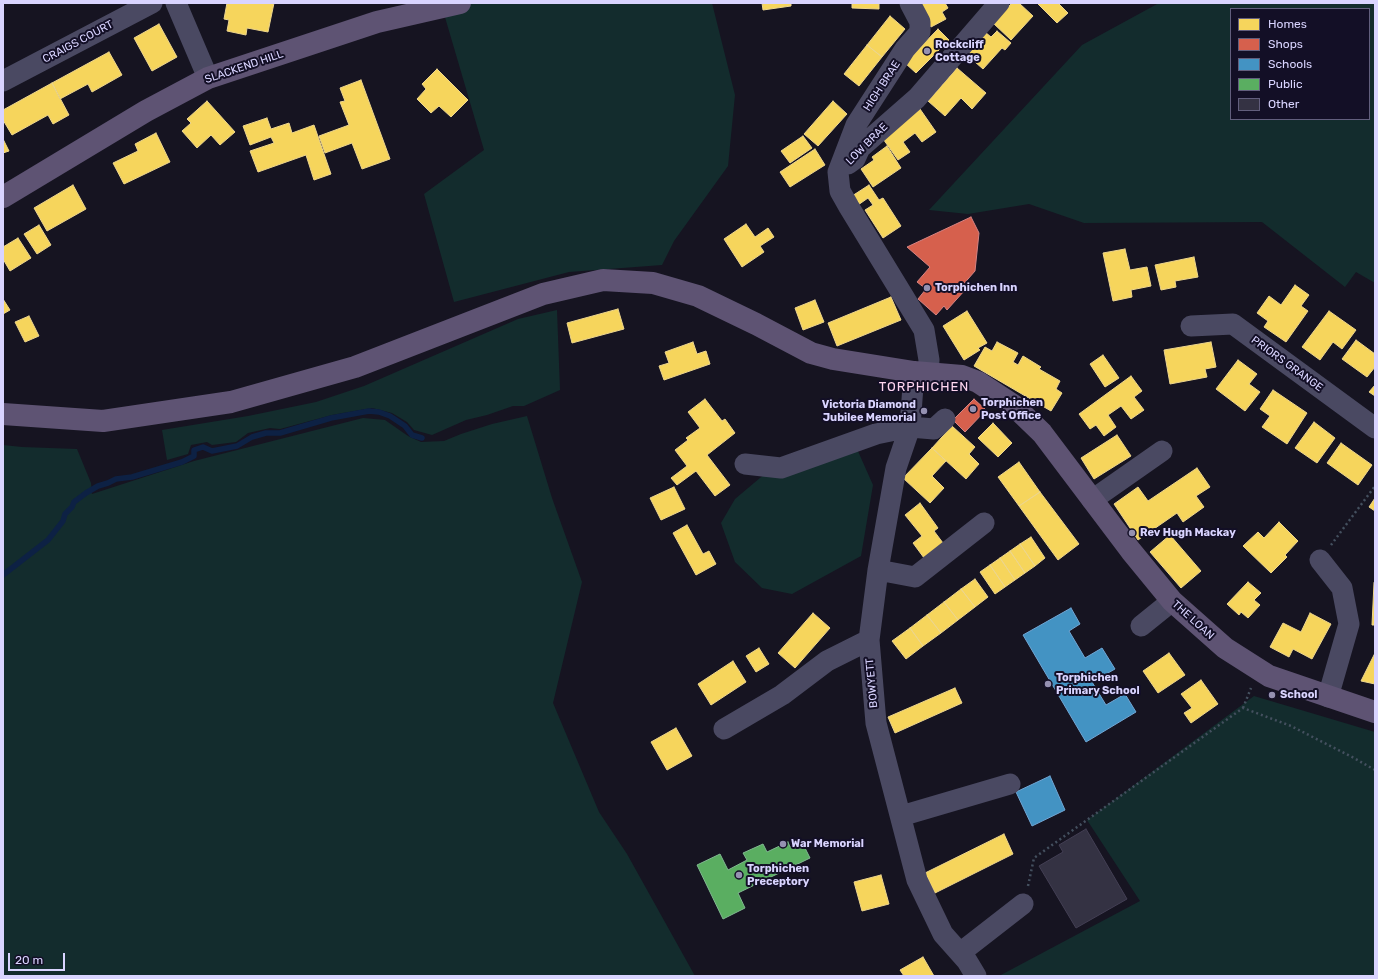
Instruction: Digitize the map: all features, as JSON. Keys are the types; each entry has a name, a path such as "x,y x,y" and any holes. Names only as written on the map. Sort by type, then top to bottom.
{"main road":[{"name":"SLACKEND HILL","path":"3,197 146,111 208,78 377,22 460,3"},
{"name":"THE LOAN","path":"3,414 103,420 232,402 355,367 543,294 603,280 653,283 698,296 756,324 810,353 921,372 962,376 978,382 1013,405 1042,433 1131,551 1172,601 1224,648 1269,676 1375,712"}],"street":[{"name":"CRAIGS COURT","path":"3,81 152,3"},
{"path":"176,3 208,78"},
{"name":"HIGH BRAE","path":"838,172 856,125 905,49 920,32 920,22 910,3"},
{"name":"LOW BRAE","path":"921,372 929,360 924,330 840,191 838,172 855,159 860,148 865,143 917,98 999,3"},
{"name":"PRIORS GRANGE","path":"1191,326 1234,324 1375,428"},
{"name":"BOWYETT","path":"921,372 910,427 896,468 878,570 869,640 876,722 917,880 943,934 967,961 976,976"},
{"path":"745,464 781,468 876,434 910,427 934,429 945,419"},
{"path":"1092,500 1162,451"},
{"path":"878,570 915,578 984,523"},
{"path":"1320,560 1342,588 1349,624 1328,697"},
{"path":"1141,626 1172,601"},
{"path":"724,729 782,695 827,661 869,640"},
{"path":"900,816 1010,784"},
{"path":"960,953 1023,904"}],"path":[{"path":"1320,560 1375,486"},
{"path":"1023,904 1034,858 1243,708 1291,726 1375,770"}],"green space":[{"path":"438,3 712,3 735,95 728,166 674,241 662,265 569,272 454,302 424,194 484,150 442,7"},
{"path":"1159,3 1375,3 1375,283 1356,272 1345,287 1262,222 1084,223 1029,204 968,214 929,210 1082,45"},
{"path":"557,310 560,390 524,406 513,406 487,415 466,420 432,435 414,430 407,422 392,413 372,408 332,415 280,429 270,428 248,433 236,442 212,445 207,442 191,445 188,454 167,460 162,430 248,416 316,402 364,386 518,319"},
{"path":"527,416 552,498 582,582 553,703 599,812 627,854 695,976 3,976 3,445 77,449 91,483 92,494 194,461 363,418 385,420 408,436 421,442 444,441 492,424"},
{"path":"853,440 873,485 861,556 792,594 762,588 735,562 721,523 735,499 773,467"},
{"path":"1254,696 1375,732 1375,976 999,976 1140,901 1087,820"}],"building: Homes":[{"path":"227,3 274,3 268,32 247,28 246,35 227,31 229,20 224,19"},
{"path":"762,3 791,3 791,6 763,10"},
{"path":"852,3 879,3 879,9 852,8"},
{"path":"916,3 945,3 948,8 942,12 946,19 931,27"},
{"path":"1012,3 1019,3 1033,16 1011,40 993,23"},
{"path":"1037,3 1058,3 1068,13 1057,23"},
{"path":"890,16 905,29 882,57 867,45"},
{"path":"159,24 177,57 152,71 134,38"},
{"name":"Rockcliff Cottage","path":"938,29 949,40 916,73 905,63"},
{"path":"997,31 1011,43 1005,50 1002,48 983,69 966,54 985,32 991,37"},
{"path":"867,45 882,57 859,86 844,74"},
{"path":"109,52 122,75 92,92 88,84 60,99 52,83"},
{"path":"957,68 986,93 972,109 961,98 945,116 928,101"},
{"path":"437,69 468,100 451,117 439,106 431,113 417,99 426,89 422,84"},
{"path":"361,80 390,159 362,169 352,143 325,153 319,136 349,125 340,102 345,101 340,88"},
{"path":"52,83 69,115 53,124 48,115 12,135 3,120 3,110"},
{"path":"207,101 235,132 220,145 211,135 197,148 182,131 191,123 187,119"},
{"path":"833,101 847,114 818,146 804,134"},
{"path":"920,109 936,132 922,142 915,133 903,142 910,152 898,160 881,136"},
{"path":"267,118 271,129 289,123 292,133 314,125 331,174 314,180 306,155 258,172 250,151 274,143 271,137 250,145 243,126"},
{"path":"156,133 170,162 124,184 113,163 138,151 135,144"},
{"path":"803,136 812,148 790,163 781,151"},
{"path":"3,139 9,151 3,153"},
{"path":"887,146 901,168 873,187 861,169 874,160 872,157"},
{"path":"815,149 825,165 790,187 780,172"},
{"path":"73,185 86,209 47,231 34,208"},
{"path":"869,185 879,200 883,198 901,226 883,238 865,210 873,205 868,198 858,205 852,196"},
{"path":"746,224 755,237 768,228 774,237 760,246 764,252 742,267 724,239"},
{"path":"39,225 51,245 37,254 24,234"},
{"path":"18,238 31,258 10,271 3,259 3,247"},
{"path":"1125,249 1130,270 1147,267 1151,286 1131,290 1132,297 1113,301 1103,253"},
{"path":"1194,257 1198,277 1175,281 1176,287 1161,290 1155,265"},
{"path":"1295,285 1309,295 1301,306 1308,311 1286,342 1264,327 1268,321 1257,313 1269,296 1281,305"},
{"path":"891,297 901,320 837,346 828,323"},
{"path":"3,299 10,310 3,314"},
{"path":"815,300 824,322 803,330 795,308"},
{"path":"618,309 624,329 572,343 567,323"},
{"path":"967,311 987,343 978,348 980,350 964,360 943,326"},
{"path":"1329,311 1356,330 1342,349 1333,342 1320,360 1302,347"},
{"path":"29,316 39,336 25,342 15,322"},
{"path":"1356,340 1375,354 1375,367 1367,377 1342,359"},
{"path":"693,342 697,354 706,351 710,364 664,380 659,366 669,363 665,352"},
{"path":"997,342 1018,353 1013,362 1018,365 1023,356 1041,367 1039,369 1060,381 1056,389 1062,393 1051,411 974,366 985,347 992,351"},
{"path":"1211,342 1216,367 1205,369 1207,377 1170,384 1164,350"},
{"path":"1103,355 1119,378 1105,387 1090,364"},
{"path":"1238,360 1257,374 1249,384 1260,392 1245,411 1216,389"},
{"path":"1131,376 1142,391 1134,397 1144,410 1131,419 1121,406 1108,415 1116,427 1104,436 1096,425 1090,429 1079,414"},
{"path":"1375,385 1375,396 1369,392"},
{"path":"1273,390 1307,413 1287,444 1262,427 1270,416 1260,409"},
{"path":"705,399 722,421 725,419 735,433 707,455 730,485 715,496 696,471 677,485 671,478 687,466 675,450 688,440 686,438 700,428 688,412"},
{"path":"1314,422 1335,438 1317,463 1295,448"},
{"path":"993,423 1012,443 998,457 978,438"},
{"path":"952,426 975,447 969,454 979,464 966,479 932,448"},
{"path":"1117,435 1131,456 1094,479 1081,458"},
{"path":"1341,443 1372,465 1358,485 1327,463"},
{"path":"932,448 946,461 932,476 944,488 930,503 903,478"},
{"path":"1019,462 1040,492 1019,506 998,477"},
{"path":"1197,468 1210,487 1196,496 1204,507 1183,522 1177,513 1138,540 1114,504 1138,487 1148,501"},
{"path":"674,487 685,509 661,520 650,498"},
{"path":"1040,492 1079,544 1058,560 1019,506"},
{"path":"1375,498 1375,511 1369,507"},
{"path":"920,503 938,528 934,531 946,547 927,562 913,543 922,536 905,515"},
{"path":"1279,522 1298,541 1285,555 1287,557 1271,573 1243,546 1258,532 1264,538"},
{"path":"687,525 703,554 709,551 716,564 696,575 673,533"},
{"path":"1170,535 1201,571 1181,588 1150,552"},
{"path":"1031,537 1045,558 1035,566 1020,544"},
{"path":"1020,544 1035,566 1025,573 1010,551"},
{"path":"1010,551 1025,573 1015,580 1000,558"},
{"path":"1000,558 1015,580 1005,587 990,565"},
{"path":"990,565 1005,587 995,594 980,572"},
{"path":"975,579 988,597 975,607 961,589"},
{"path":"1248,582 1261,593 1254,600 1260,605 1248,618 1241,612 1239,615 1227,604"},
{"path":"1374,583 1375,625 1372,625"},
{"path":"961,589 975,607 958,620 944,602"},
{"path":"944,602 958,620 941,633 927,615"},
{"path":"813,613 830,628 795,668 778,653"},
{"path":"1310,613 1331,624 1312,659 1293,649 1289,657 1270,647 1283,623 1301,632"},
{"path":"927,615 941,633 923,646 910,628"},
{"path":"910,628 923,646 906,659 892,641"},
{"path":"759,648 769,664 756,672 746,656"},
{"path":"1169,653 1185,675 1158,693 1143,671"},
{"path":"1375,653 1375,684 1361,681"},
{"path":"733,661 746,682 711,705 698,684"},
{"path":"1201,680 1218,704 1191,723 1184,713 1192,708 1181,694"},
{"path":"955,688 962,703 895,733 888,717"},
{"path":"676,728 692,756 667,770 651,742"},
{"path":"1004,834 1013,854 935,893 925,873"},
{"path":"881,875 889,904 862,911 854,882"},
{"path":"923,957 934,976 904,976 900,970"}],"building: Shops":[{"path":"971,217 979,233 975,271 961,287 965,290 947,310 944,306 936,315 918,299 926,289 917,282 930,267 907,247"},
{"path":"974,399 986,410 965,432 953,420"}],"building: Schools":[{"path":"1071,608 1080,624 1069,631 1085,658 1102,648 1115,669 1092,682 1106,705 1125,694 1136,712 1086,742 1023,635"},
{"path":"1050,776 1065,810 1032,826 1016,792"}],"building: Public":[{"name":"Torphichen Preceptory","path":"788,842 790,847 802,842 810,858 738,893 745,908 723,919 697,865 720,854 728,870 747,860 743,853 763,844 767,852"}],"building: Other":[{"path":"1086,829 1127,899 1076,928 1039,866 1063,852 1059,845"}],"waterway":[{"path":"3,575 48,540 63,521 65,514 72,507 74,502 86,493 98,486 116,479 132,477 182,462 194,456 194,450 203,447 212,451 237,446 252,437 266,433 280,433 331,418 369,411 379,412 390,416 405,426 412,435 422,438"}],"place":[{"name":"Rockcliff Cottage","path":"927,51"},
{"name":"Torphichen Inn","path":"927,288"},
{"name":"Torphichen Post Office","path":"973,409"},
{"name":"Victoria Diamond Jubilee Memorial","path":"924,411"},
{"name":"Rev Hugh Mackay","path":"1132,533"},
{"name":"Torphichen Primary School","path":"1048,684"},
{"name":"School","path":"1272,695"},
{"name":"War Memorial","path":"783,844"},
{"name":"Torphichen Preceptory","path":"739,875"}],"district":[{"name":"TORPHICHEN","path":"924,387"}]}
